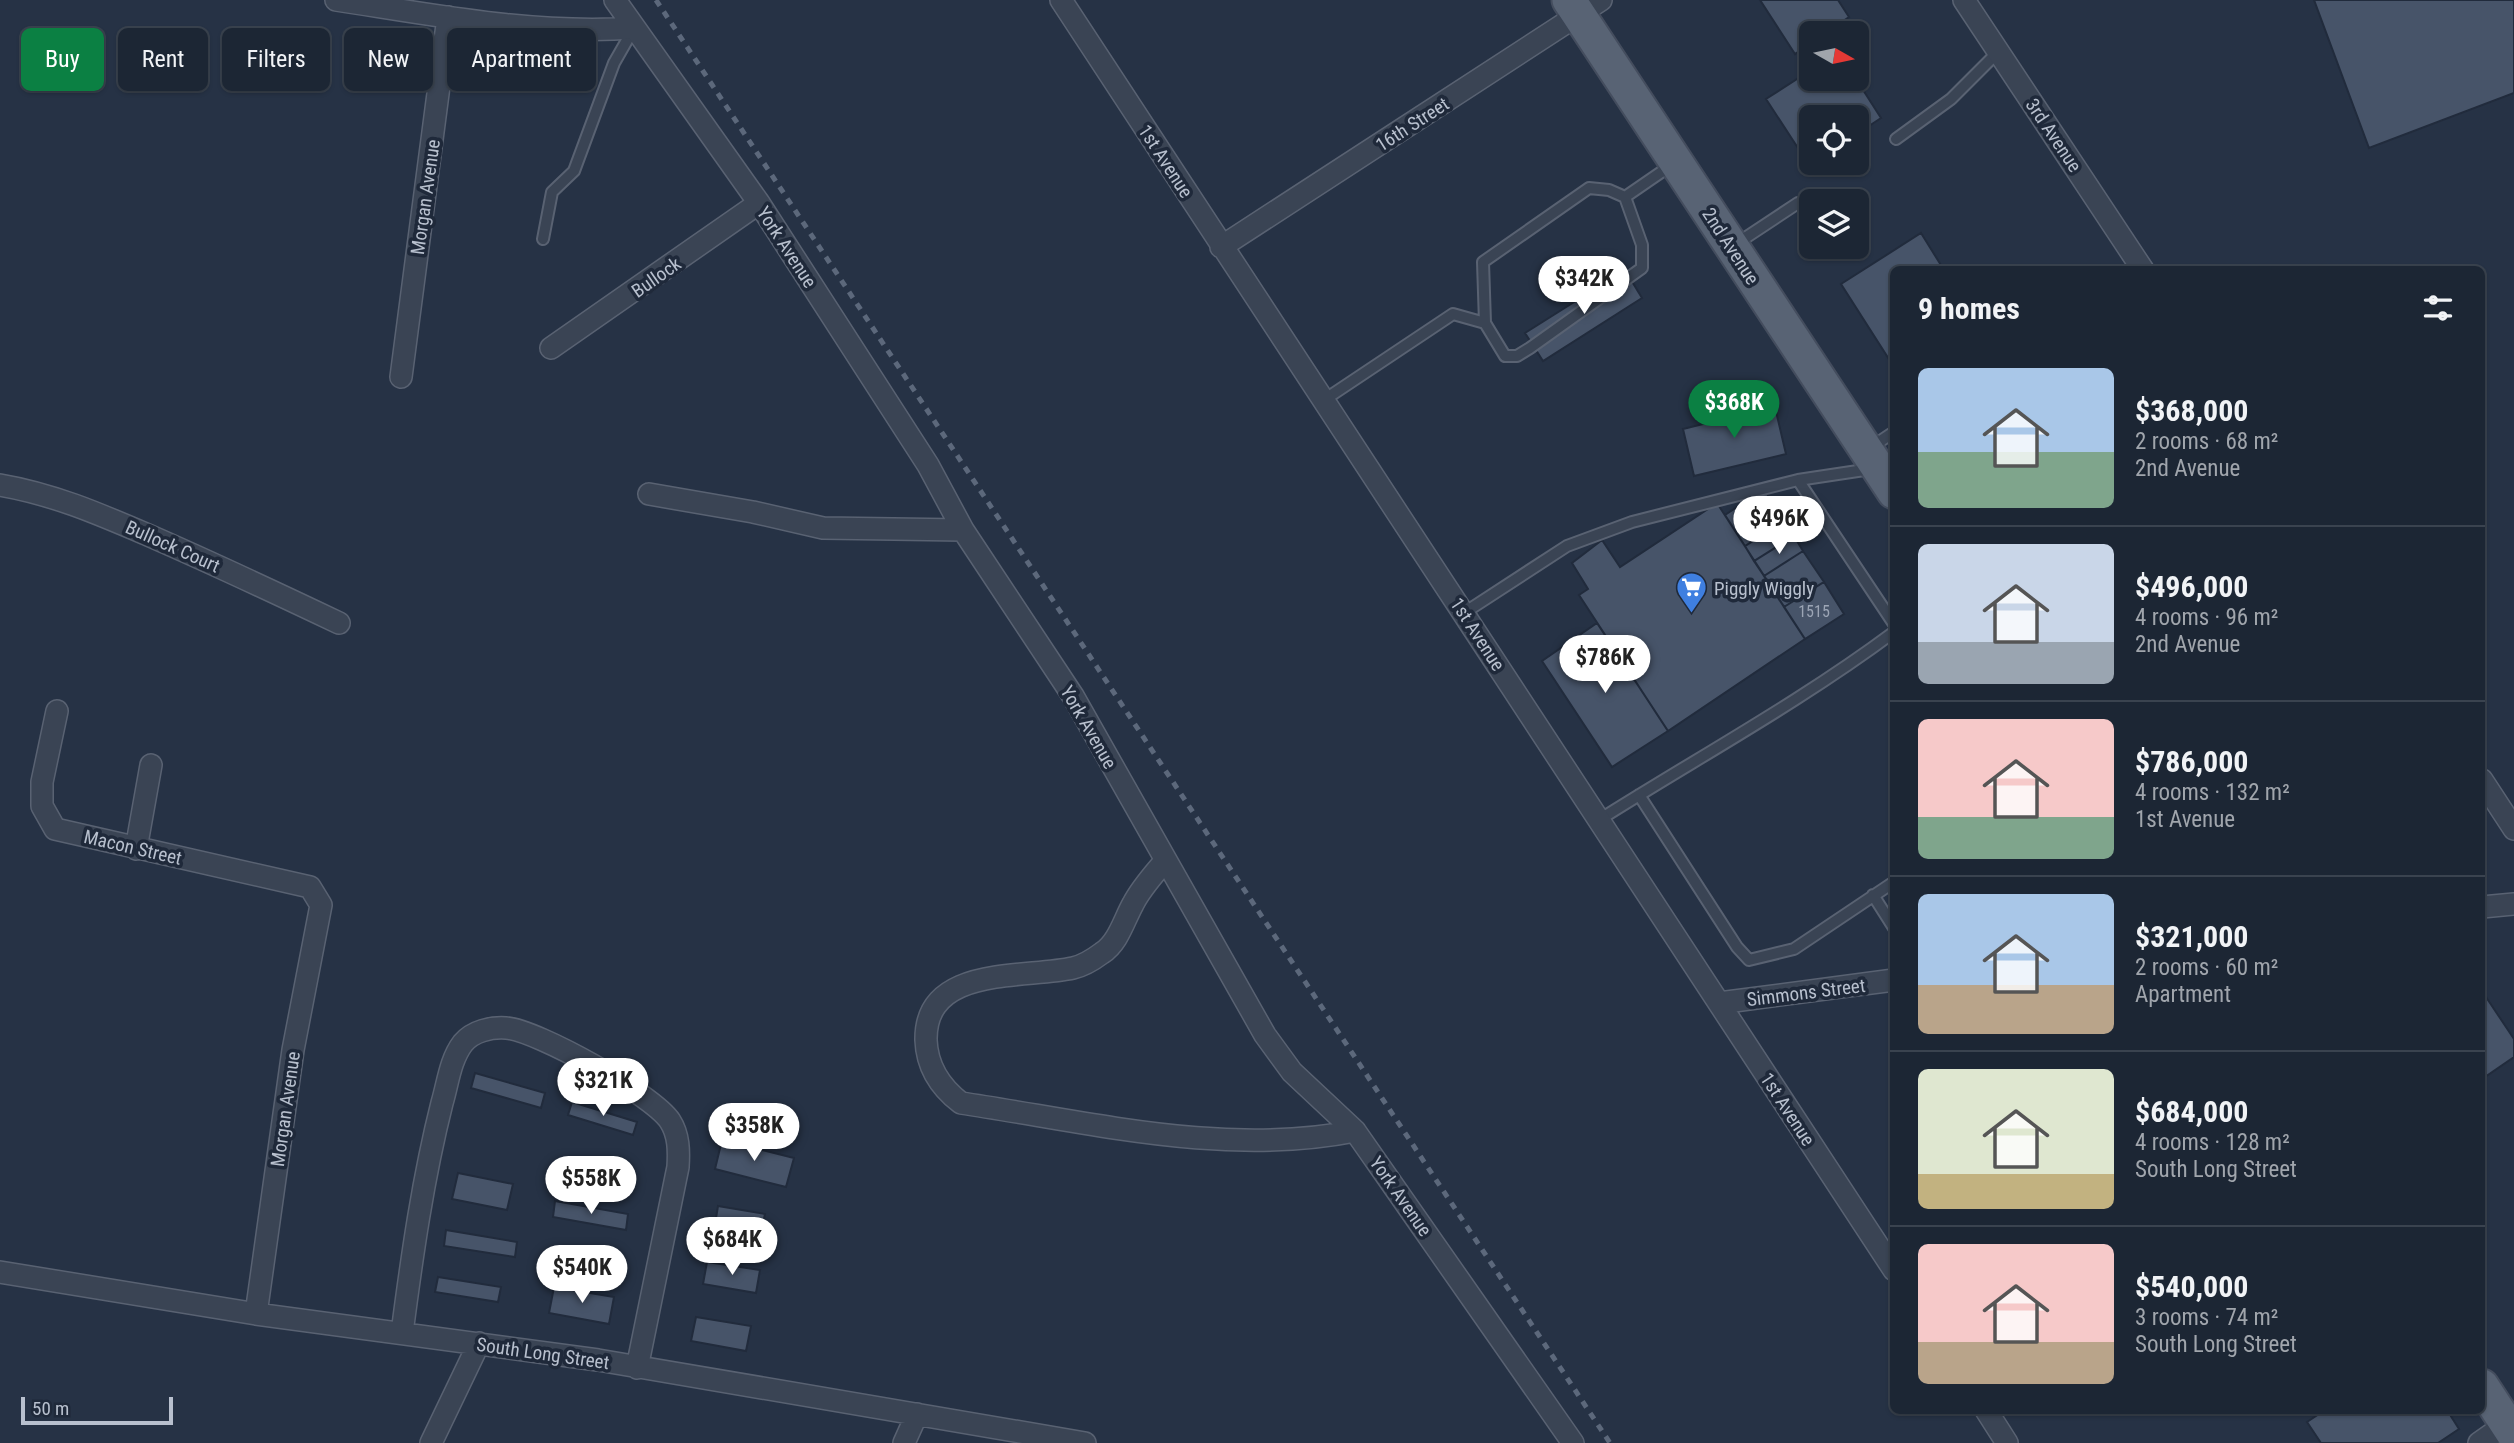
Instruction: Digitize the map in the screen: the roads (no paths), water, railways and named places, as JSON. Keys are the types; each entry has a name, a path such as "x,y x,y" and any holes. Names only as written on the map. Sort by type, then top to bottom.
{"main road":[{"name":"2nd Avenue","path":"1583,5 1676,162 1879,470"},
{"path":"2485,1391 2510,1429"}],"street":[{"path":"336,0 449,17 586,31 634,28"},
{"name":"York Avenue","path":"615,0 759,203 928,465 963,530 1073,696 1265,1035 1292,1072 1355,1130 1573,1443"},
{"name":"1st Avenue","path":"1061,0 1890,1264"},
{"name":"3rd Avenue","path":"1964,0 2139,266"},
{"name":"16th Street","path":"1221,247 1583,5"},
{"name":"Morgan Avenue","path":"401,377 449,17"},
{"name":"Bullock","path":"551,348 759,203"},
{"name":"Bullock Court","path":"0,485 33,491 76,504 206,560 339,623"},
{"path":"649,495 753,512 823,528 963,530"},
{"name":"Macon Street","path":"57,711 43,782 42,806 55,829 310,887 321,905"},
{"path":"136,849 151,765"},
{"path":"2485,785 2514,829"},
{"path":"1165,861 1133,903 1124,925 1105,952 1076,968 970,983 948,992 933,1008 926,1030 926,1051 945,1090 961,1103 1172,1135 1251,1140 1317,1138 1355,1130"},
{"path":"2485,907 2514,904"},
{"name":"Morgan Avenue","path":"256,1314 293,1050 321,905"},
{"name":"Simmons Street","path":"1718,1003 1890,982"},
{"path":"401,1333 436,1130 453,1061 464,1041 484,1029 508,1028 532,1035 596,1068 656,1104 671,1122 679,1144 678,1167 637,1367"},
{"name":"South Long Street","path":"0,1272 256,1314 637,1367 1085,1443"},
{"path":"431,1443 479,1343"},
{"path":"904,1443 917,1414"},
{"path":"1989,1414 2007,1443"},
{"path":"2479,1443 2510,1429"}],"lane":[{"path":"543,239 552,192 574,171 614,63 634,28"},
{"path":"1896,139 1951,99 1998,52"},
{"path":"1625,197 1676,162"},
{"path":"1589,188 1609,190 1625,197 1642,245 1642,268 1517,356 1505,356 1485,323 1483,262 1589,188"},
{"path":"1731,246 1798,204"},
{"path":"1324,400 1453,313 1485,323"},
{"path":"1464,613 1567,546 1632,522 1798,480 1879,470 1890,442"},
{"path":"1798,480 1890,618"},
{"path":"1599,820 1680,773 1890,635"},
{"path":"1639,795 1737,947 1749,960 1794,949 1890,884"},
{"path":"1873,895 1890,922"}],"railway":[{"path":"656,0 1610,1443"}],"place":[{"name":"Piggly Wiggly","path":"1691,615"}]}
